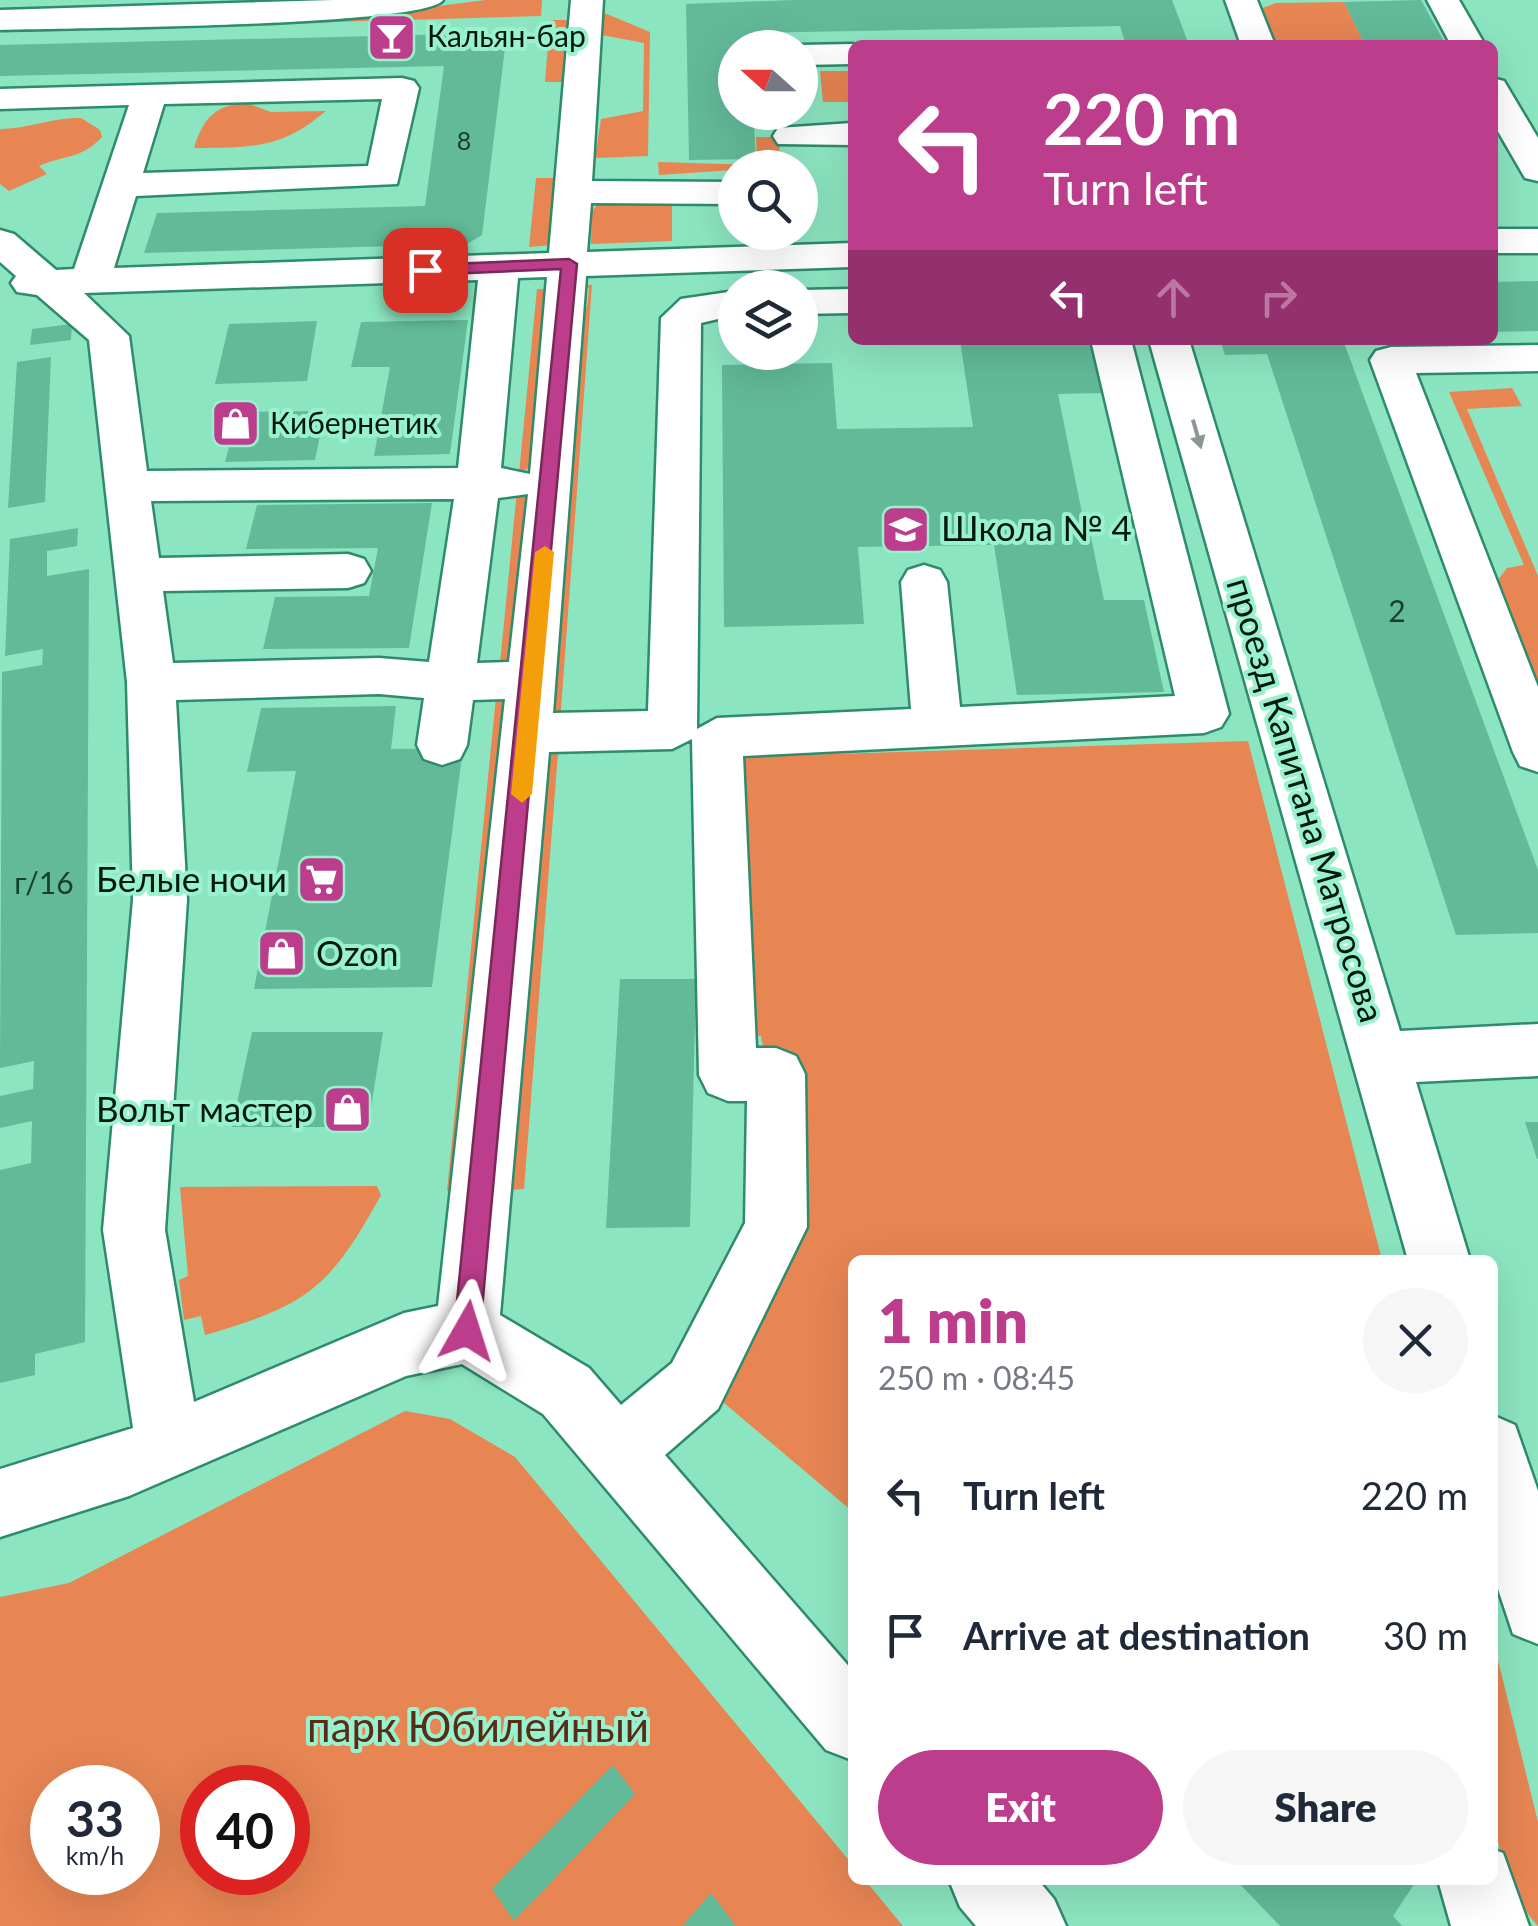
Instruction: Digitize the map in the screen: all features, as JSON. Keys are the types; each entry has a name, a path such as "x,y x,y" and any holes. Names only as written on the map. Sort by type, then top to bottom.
{"street":[{"path":"0,20 118,8 427,0"},
{"path":"467,1331 551,482 587,0"},
{"path":"1240,0 1256,40"},
{"path":"1443,0 1465,40"},
{"path":"818,55 848,54"},
{"path":"0,98 402,88 384,176 121,185"},
{"path":"70,282 121,185 150,94"},
{"path":"1498,102 1527,172"},
{"path":"791,139 848,134"},
{"path":"573,192 718,193"},
{"path":"1498,242 1538,241"},
{"path":"0,242 70,282 109,336 151,682 160,900 134,1230 169,1446"},
{"path":"818,246 848,254"},
{"path":"0,284 499,268 718,250"},
{"path":"442,745 478,483 499,268"},
{"path":"818,302 848,301"},
{"path":"618,1452 694,1386 776,1228 776,1074 728,1076 694,734 681,318 695,308 718,305"},
{"path":"528,734 936,727 1204,714 1112,345"},
{"name":"проезд Капитана Матросова","path":"1171,345 1438,1255"},
{"path":"1538,358 1391,360 1538,752"},
{"path":"129,486 551,482"},
{"path":"1147,486 1212,483"},
{"path":"139,575 348,570"},
{"path":"924,582 936,727"},
{"path":"151,682 379,676 450,682 532,680"},
{"path":"1382,1058 1538,1050"},
{"path":"0,1502 129,1463 404,1344 467,1331 566,1391 848,1719"},
{"path":"1498,1491 1503,1526 1538,1609"},
{"path":"991,1885 1027,1926"},
{"path":"1478,1885 1490,1926"}],"green space":[{"path":"486,0 542,0 541,16 262,24 276,17 391,12"},
{"path":"1344,2 1363,40 1272,40 1260,9 1276,3"},
{"path":"602,12 650,32 648,156 595,158 601,119 643,111 644,43 602,35"},
{"path":"550,20 569,20 566,82 545,82"},
{"path":"820,71 848,71 848,102 823,102"},
{"path":"249,104 271,112 326,111 279,140 249,146 194,148 213,114 228,106"},
{"path":"81,118 100,130 102,137 95,144 39,166 47,174 9,191 0,184 0,129"},
{"path":"756,137 779,137 779,150 756,150"},
{"path":"658,162 718,164 718,171 659,175"},
{"path":"536,178 559,178 551,245 529,247"},
{"path":"600,202 672,203 672,241 591,244 592,211"},
{"path":"582,285 592,285 560,723 546,707 579,307 587,307 589,289"},
{"path":"537,289 552,289 534,464 519,474"},
{"path":"1512,388 1522,406 1467,409 1538,576 1538,685 1497,581 1507,568 1524,565 1449,392"},
{"path":"517,490 531,497 512,657 500,664"},
{"path":"496,697 507,702 464,1190 447,1191"},
{"path":"1248,741 1381,1255 848,1255 848,1508 710,1391 796,1224 761,1036 738,1036 737,757"},
{"path":"558,753 524,1189 507,1190 546,756"},
{"path":"377,1186 381,1195 363,1227 330,1273 312,1289 269,1314 205,1335 201,1316 184,1320 179,1280 188,1276 180,1187"},
{"name":"парк Юбилейный","path":"405,1411 450,1419 515,1457 848,1859 848,1885 869,1885 903,1926 0,1926 0,1597 69,1583"},
{"path":"1498,1660 1538,1822 1538,1926 1517,1897 1498,1839"}],"building":[{"path":"794,0 1172,0 1187,40 1124,40 1120,26 718,30 718,130 754,130 755,150 718,150 718,160 689,160 686,4"},
{"path":"1421,0 1443,40 1363,40 1344,2"},
{"path":"499,33 506,40 482,235 467,244 144,253 157,213 425,206 444,66 0,76 0,45"},
{"path":"1538,281 1538,331 1498,332 1498,282"},
{"path":"468,320 450,454 374,456 390,367 351,367 361,322"},
{"path":"317,321 307,381 215,384 229,324"},
{"path":"72,324 71,340 30,345 32,329"},
{"name":"Школа № 4","path":"961,345 1093,345 1104,393 1058,394 1082,513 1086,513 1104,600 1144,600 1164,692 1017,695 994,545 858,547 864,624 724,627 722,370 818,370 818,363 832,363 837,429 973,427"},
{"path":"1222,345 1345,345 1538,870 1538,933 1456,935 1267,354 1225,355"},
{"path":"51,357 45,502 8,508 17,362"},
{"path":"325,411 315,460 225,462 238,412"},
{"path":"432,503 409,648 263,649 275,597 369,596 378,548 246,549 257,505"},
{"path":"78,528 77,546 47,551 47,576 89,569 85,1342 35,1354 35,1375 0,1383 0,1170 31,1163 32,1121 0,1128 0,1096 33,1089 34,1061 0,1068 2,672 42,665 43,649 5,656 10,539"},
{"name":"Белые ночи","path":"396,706 391,749 463,748 432,987 254,989 296,771 247,772 261,708"},
{"path":"620,979 696,979 690,1227 606,1228"},
{"path":"252,1032 383,1032 368,1127 232,1127"},
{"path":"1525,1122 1538,1122 1538,1159 1537,1159"},
{"path":"613,1765 635,1794 514,1921 492,1889"},
{"path":"1241,1885 1414,1885 1393,1916 1402,1926 1280,1926"},
{"path":"711,1893 736,1926 682,1926"}],"slow traffic":[{"path":"522,794 545,552"}],"place":[{"name":"Кальян-бар","path":"392,37"},
{"name":"Кибернетик","path":"235,424"},
{"name":"Школа № 4","path":"906,529"},
{"name":"Белые ночи","path":"322,880"},
{"name":"Ozon","path":"281,954"},
{"name":"Вольт мастер","path":"348,1110"}],"route":[{"path":"425,270 569,264 528,734 467,1331"}]}
